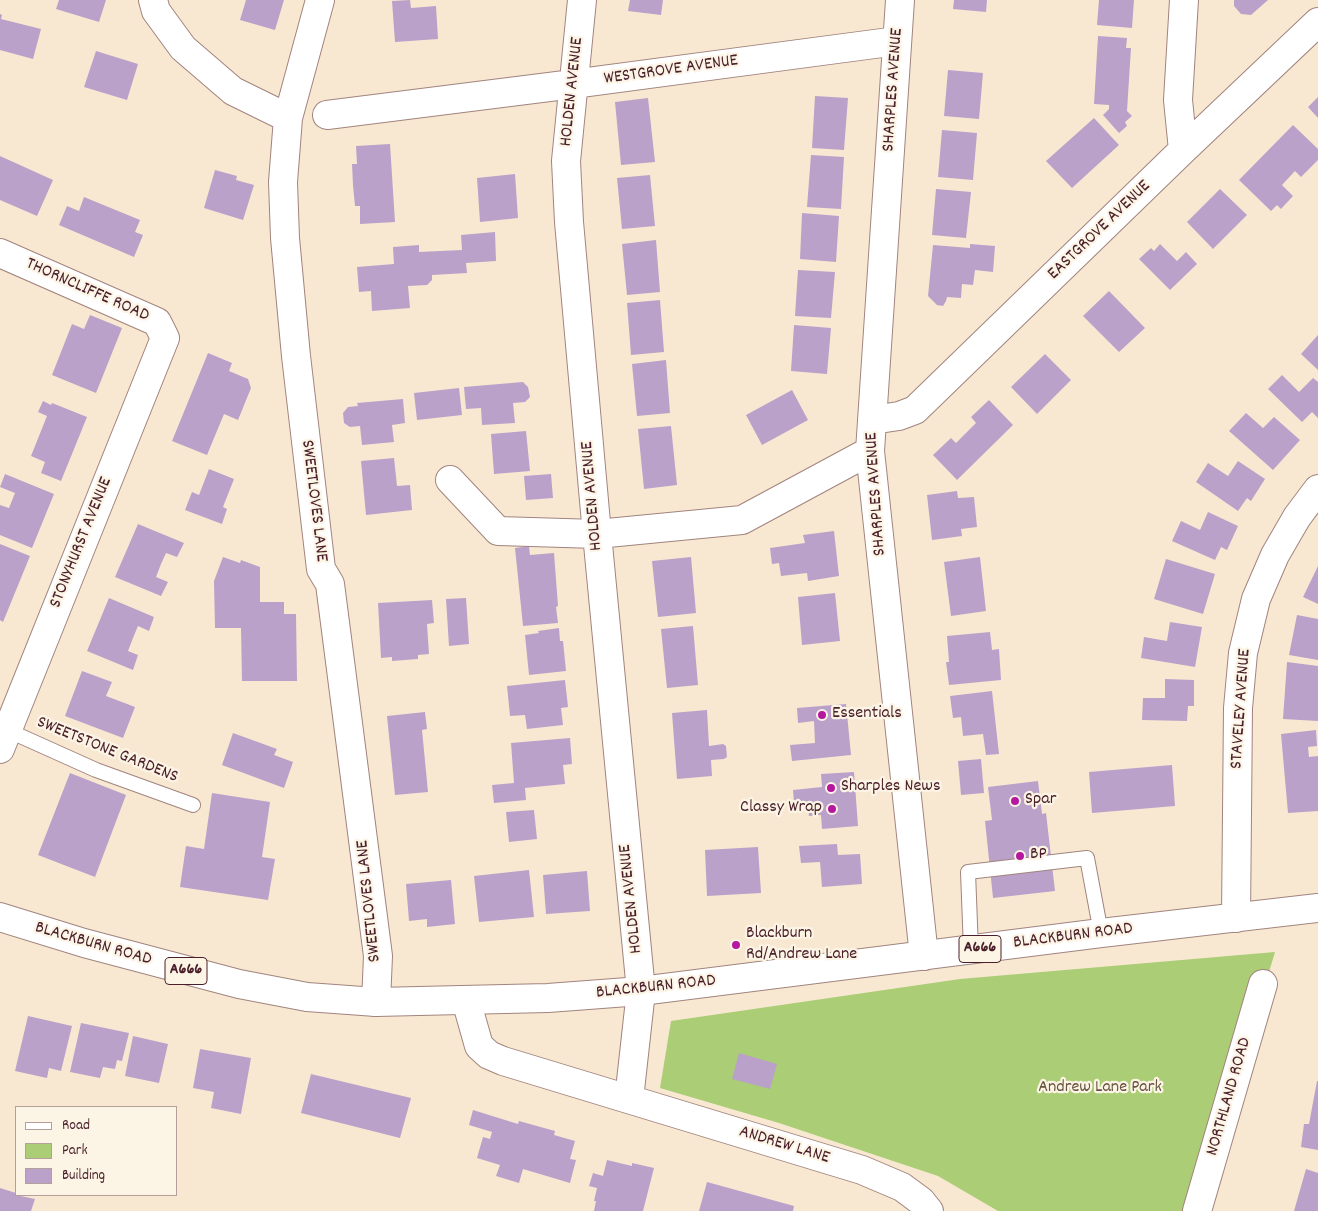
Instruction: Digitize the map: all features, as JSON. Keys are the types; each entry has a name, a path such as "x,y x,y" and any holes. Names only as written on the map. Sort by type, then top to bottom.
{"main road":[{"path":"153,0 156,10 183,48 233,91 288,118"},
{"name":"SWEETLOVES LANE","path":"320,0 288,118 283,182 285,229 296,356 321,568 330,584 378,956 376,1002"},
{"name":"HOLDEN AVENUE","path":"582,0 566,161 569,222 596,534 641,991"},
{"name":"SHARPLES AVENUE","path":"900,0 870,451 924,956"},
{"path":"1183,150 1178,100 1184,0"},
{"name":"EASTGROVE AVENUE","path":"872,420 899,416 915,410 1318,22"},
{"name":"WESTGROVE AVENUE","path":"327,115 897,41"},
{"name":"THORNCLIFFE ROAD","path":"0,253 157,322 165,338"},
{"name":"STONYHURST AVENUE","path":"4,739 165,338"},
{"path":"450,480 498,531 596,534 742,520 870,451"},
{"name":"STAVELEY AVENUE","path":"1236,918 1238,708 1243,653 1256,599 1275,555 1297,517 1318,489"},
{"name":"BLACKBURN ROAD","path":"0,917 84,943 239,984 307,997 376,1002 548,998 641,991 1101,933 1318,908"},
{"name":"NORTHLAND ROAD","path":"1196,1211 1263,984"},
{"path":"629,1100 641,991"},
{"name":"ANDREW LANE","path":"466,1000 479,1046 489,1055 629,1100 862,1170 902,1187 921,1201 929,1211"}],"lane":[{"name":"SWEETSTONE GARDENS","path":"4,739 193,805"},
{"path":"971,950 968,872 1088,858 1101,933"}],"green space":[{"name":"Andrew Lane Park","path":"1275,952 1197,1211 998,1211 938,1176 779,1123 660,1088 671,1021 960,979"}],"building":[{"path":"59,0 106,0 99,22 56,9"},
{"path":"246,0 284,0 275,30 240,20"},
{"path":"410,0 411,8 436,6 438,39 395,42 392,1"},
{"path":"630,0 663,0 661,15 628,11"},
{"path":"954,0 987,0 986,12 953,9"},
{"path":"1099,0 1134,0 1132,28 1097,25"},
{"path":"1234,0 1268,0 1251,15 1241,14 1234,6"},
{"path":"0,14 2,15 1,19 41,29 33,59 0,50"},
{"path":"1098,36 1127,38 1126,48 1131,48 1127,111 1132,116 1125,122 1127,126 1119,133 1103,115 1109,109 1109,105 1094,104"},
{"path":"96,51 138,64 127,100 84,87"},
{"path":"948,70 983,73 979,119 944,116"},
{"path":"815,96 848,98 844,150 812,148"},
{"path":"1318,97 1318,118 1308,107"},
{"path":"648,98 655,162 621,165 615,102"},
{"path":"1094,118 1119,145 1072,188 1046,161"},
{"path":"1293,125 1318,149 1318,160 1301,177 1295,171 1282,185 1293,196 1281,209 1277,205 1271,211 1239,180"},
{"path":"942,130 977,133 973,180 938,177"},
{"path":"390,144 395,222 360,224 360,206 355,206 353,185 352,164 357,164 356,146"},
{"path":"811,155 844,157 841,209 807,207"},
{"path":"0,156 53,180 37,216 0,200"},
{"path":"215,170 237,176 236,180 254,185 243,220 204,208"},
{"path":"515,174 518,218 480,222 477,178"},
{"path":"650,175 655,226 622,229 617,178"},
{"path":"936,189 971,192 966,238 932,235"},
{"path":"1220,189 1247,215 1213,249 1187,222"},
{"path":"84,197 140,220 135,232 143,235 134,257 59,225 67,206 79,211"},
{"path":"802,213 839,216 836,262 800,259"},
{"path":"495,232 496,261 466,263 467,273 432,275 432,280 427,285 408,286 410,308 372,311 371,291 359,292 357,267 394,264 393,247 419,245 419,252 462,250 461,235"},
{"path":"656,240 660,292 627,295 622,244"},
{"path":"970,244 995,246 993,272 975,270 973,285 962,284 961,298 947,297 943,306 937,305 928,296 933,245 970,248"},
{"path":"1160,244 1177,261 1186,252 1197,264 1170,290 1139,259 1151,248 1154,251"},
{"path":"798,270 835,272 831,318 795,316"},
{"path":"1109,291 1145,328 1119,352 1083,316"},
{"path":"660,300 664,352 631,355 627,303"},
{"path":"90,315 122,328 96,393 52,375 72,324 84,329"},
{"path":"794,325 831,328 827,374 791,371"},
{"path":"1318,335 1318,370 1301,354"},
{"path":"208,353 232,363 229,371 248,379 251,388 238,420 224,414 207,455 172,441"},
{"path":"1045,354 1071,380 1037,414 1011,387"},
{"path":"666,360 670,413 637,416 632,364"},
{"path":"1282,375 1299,392 1313,378 1318,382 1318,418 1312,412 1302,422 1268,389"},
{"path":"523,382 528,387 530,397 525,402 513,403 515,423 482,425 481,408 466,409 464,387"},
{"path":"459,388 462,415 417,420 414,393"},
{"path":"792,390 808,420 762,445 746,415"},
{"path":"403,399 405,423 392,425 394,442 362,445 360,426 350,427 344,423 343,413 348,407 358,406 357,403"},
{"path":"989,400 1013,425 957,480 933,455 951,438 956,443 976,423 971,417"},
{"path":"43,401 87,417 61,481 41,473 45,462 31,456 47,416 38,412"},
{"path":"1246,413 1263,428 1274,417 1300,440 1273,470 1229,431"},
{"path":"671,426 677,485 644,489 638,429"},
{"path":"526,431 530,471 494,474 491,434"},
{"path":"394,458 397,486 410,485 412,510 366,515 361,461"},
{"path":"1238,461 1265,479 1251,501 1247,498 1238,511 1196,482 1208,463 1228,476"},
{"path":"209,469 234,479 223,507 227,509 222,524 185,510 192,492 199,495"},
{"path":"5,474 54,494 32,548 0,535 0,505 9,508 15,493 0,487"},
{"path":"551,474 553,498 526,500 524,476"},
{"path":"957,491 958,498 974,497 977,527 961,529 962,536 932,540 927,495"},
{"path":"1208,512 1238,526 1227,550 1221,547 1215,560 1172,541 1181,521 1200,530"},
{"path":"138,524 184,543 177,557 166,553 161,564 156,577 168,582 161,596 115,577"},
{"path":"834,531 839,576 808,581 807,573 781,576 779,563 772,564 770,548 805,543 803,535"},
{"path":"0,544 30,556 3,622 0,620"},
{"path":"529,546 530,555 554,553 558,623 523,626 515,548"},
{"path":"223,557 240,563 241,560 260,567 260,602 284,602 284,614 296,614 297,681 242,681 241,628 215,628 214,581"},
{"path":"691,557 696,613 658,617 652,561"},
{"path":"980,557 986,611 951,616 944,562"},
{"path":"1166,559 1215,574 1203,614 1154,599"},
{"path":"1318,566 1318,604 1303,597"},
{"path":"835,593 840,641 802,645 798,597"},
{"path":"109,598 154,617 149,631 138,626 133,638 128,651 138,655 133,670 87,651"},
{"path":"466,598 469,644 449,646 446,599"},
{"path":"432,600 434,623 427,624 429,654 418,655 418,659 392,661 392,657 381,658 378,603"},
{"path":"1297,615 1318,619 1318,660 1289,655"},
{"path":"1170,622 1202,627 1195,667 1141,658 1144,637 1167,641"},
{"path":"693,626 698,685 667,688 661,629"},
{"path":"559,628 560,641 563,641 566,671 529,675 525,635"},
{"path":"990,632 992,650 999,649 1001,680 949,685 946,662 949,662 947,636"},
{"path":"1287,662 1318,666 1318,721 1283,719"},
{"path":"82,671 112,682 106,696 135,707 123,738 65,716"},
{"path":"1165,679 1194,680 1194,706 1188,706 1187,721 1142,720 1143,698 1165,698"},
{"path":"565,680 568,707 561,708 563,725 527,729 525,715 510,716 507,686"},
{"path":"992,691 999,754 986,755 983,734 963,736 961,717 953,718 950,696"},
{"path":"846,704 851,755 792,761 790,745 815,743 814,721 798,723 797,708"},
{"path":"707,710 709,746 723,744 726,746 727,757 711,760 712,776 677,779 672,713"},
{"path":"425,712 427,729 422,730 428,792 395,795 387,716"},
{"path":"1316,730 1317,746 1308,747 1309,757 1318,756 1318,811 1288,813 1281,734"},
{"path":"233,733 277,749 274,755 293,762 284,788 222,765"},
{"path":"570,738 572,764 563,765 565,784 525,788 526,800 494,803 492,785 514,783 511,743"},
{"path":"981,759 984,793 961,795 958,761"},
{"path":"1172,765 1175,806 1092,813 1089,772"},
{"path":"854,772 858,826 822,829 821,815 809,816 807,802 794,803 793,790 822,787 821,774"},
{"path":"70,773 126,795 95,877 38,855"},
{"name":"BP","path":"1038,781 1042,814 1046,813 1055,891 993,898 985,821 992,820 988,787"},
{"path":"212,793 270,802 262,857 275,859 268,900 180,887 186,846 204,849"},
{"path":"534,810 537,839 509,842 506,812"},
{"path":"837,844 838,855 860,854 862,884 822,887 820,862 801,863 799,846"},
{"path":"758,847 761,893 707,896 705,850"},
{"path":"529,870 534,917 479,922 474,876"},
{"path":"587,871 590,911 546,914 543,875"},
{"path":"451,880 455,924 427,927 427,919 409,921 406,884"},
{"path":"28,1016 72,1026 61,1071 49,1068 47,1078 15,1071"},
{"path":"81,1023 129,1033 122,1061 117,1060 115,1069 103,1067 100,1078 70,1072"},
{"path":"133,1036 168,1044 159,1083 125,1076"},
{"path":"200,1049 251,1058 241,1114 211,1108 214,1092 193,1088"},
{"path":"739,1053 777,1064 770,1089 732,1079"},
{"path":"311,1074 411,1098 400,1138 301,1113"},
{"path":"1317,1081 1318,1150 1301,1147 1304,1124 1309,1124"},
{"path":"473,1110 518,1124 519,1121 555,1131 554,1135 575,1141 570,1159 576,1160 570,1183 523,1169 519,1183 496,1176 500,1165 477,1158 483,1137 490,1139 492,1132 469,1125"},
{"path":"607,1160 632,1166 632,1163 654,1168 643,1211 594,1211 597,1188 589,1186 593,1173 603,1176"},
{"path":"1306,1169 1318,1173 1318,1211 1294,1211"},
{"path":"707,1182 794,1206 793,1211 699,1211"},
{"path":"0,1188 15,1193 15,1196 35,1199 31,1211 0,1211"}],"place":[{"name":"Essentials","path":"822,715"},
{"name":"Sharples News","path":"831,788"},
{"name":"Spar","path":"1015,801"},
{"name":"Classy Wrap","path":"832,809"},
{"name":"BP","path":"1020,856"},
{"name":"Blackburn Rd/Andrew Lane","path":"736,945"}]}
